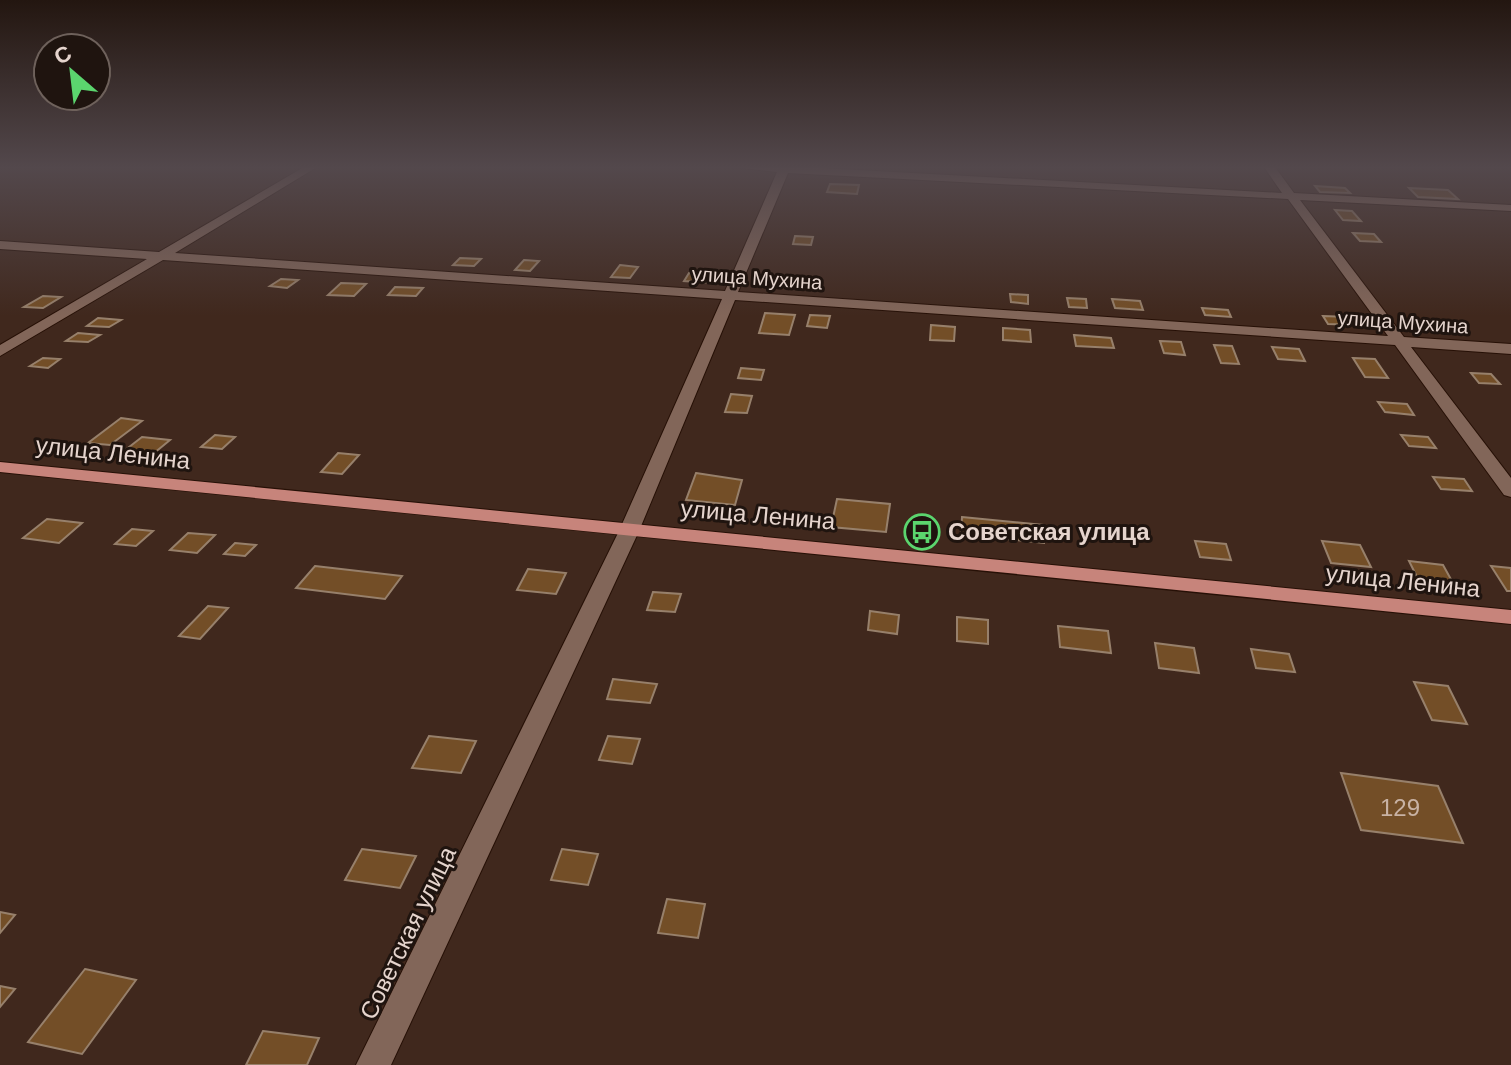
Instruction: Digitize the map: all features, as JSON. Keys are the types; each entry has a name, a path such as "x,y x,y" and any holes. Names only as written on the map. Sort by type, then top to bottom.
{"main road":[{"name":"улица Ленина","path":"0,467 1511,617"}],"street":[{"path":"0,351 227,217"},
{"name":"Советская улица","path":"373,1065 629,531 763,217"},
{"path":"1305,217 1511,491"},
{"name":"улица Мухина","path":"0,245 1511,349"}],"building":[{"path":"1340,217 1357,217 1361,221 1343,220"},
{"path":"1353,233 1374,234 1381,242 1360,241"},
{"path":"795,236 813,237 811,245 793,244"},
{"path":"460,258 481,259 474,266 453,265"},
{"path":"524,260 539,261 530,271 515,270"},
{"path":"620,265 638,267 630,278 611,277"},
{"path":"689,273 719,275 715,283 684,281"},
{"path":"782,277 801,278 799,287 779,286"},
{"path":"281,279 298,280 287,288 270,286"},
{"path":"341,283 366,284 354,296 328,295"},
{"path":"395,287 423,288 416,296 388,295"},
{"path":"1010,294 1028,295 1028,304 1011,302"},
{"path":"43,296 61,297 43,308 24,307"},
{"path":"1067,298 1086,299 1087,308 1069,307"},
{"path":"1112,299 1140,301 1143,310 1115,308"},
{"path":"1202,308 1228,310 1231,317 1205,315"},
{"path":"765,313 795,315 789,335 759,333"},
{"path":"810,315 830,316 827,328 807,326"},
{"path":"1323,316 1349,317 1354,325 1328,324"},
{"path":"98,318 121,320 109,327 87,326"},
{"path":"1424,320 1441,320 1450,330 1432,329"},
{"path":"931,325 955,327 954,341 930,340"},
{"path":"1003,328 1030,330 1031,342 1003,340"},
{"path":"78,333 100,335 88,342 66,341"},
{"path":"1074,335 1111,338 1114,348 1076,346"},
{"path":"1160,341 1181,342 1185,355 1164,353"},
{"path":"1214,345 1232,346 1239,364 1221,363"},
{"path":"1272,347 1299,349 1305,361 1278,359"},
{"path":"43,358 60,359 48,368 30,366"},
{"path":"1353,358 1375,359 1388,378 1365,377"},
{"path":"741,368 764,370 761,380 738,378"},
{"path":"1471,373 1491,374 1500,384 1479,383"},
{"path":"731,394 752,396 747,413 725,412"},
{"path":"1378,402 1407,404 1414,415 1385,412"},
{"path":"121,418 142,421 110,445 88,443"},
{"path":"215,435 235,437 222,449 201,447"},
{"path":"1401,435 1428,437 1436,448 1409,446"},
{"path":"142,437 170,440 153,454 124,451"},
{"path":"338,453 359,455 342,474 321,472"},
{"path":"696,473 742,480 735,505 686,500"},
{"path":"1433,477 1464,479 1472,491 1441,489"},
{"path":"837,499 890,504 886,532 831,527"},
{"path":"962,517 1043,525 1044,543 961,534"},
{"path":"47,519 82,523 59,543 23,538"},
{"path":"132,529 153,531 136,546 115,544"},
{"path":"188,533 215,535 197,553 170,550"},
{"path":"1195,541 1226,544 1231,560 1200,557"},
{"path":"1322,541 1360,545 1371,567 1331,563"},
{"path":"235,543 256,545 245,556 224,554"},
{"path":"1409,561 1443,565 1453,583 1418,579"},
{"path":"315,566 402,576 385,599 296,588"},
{"path":"1491,566 1511,568 1511,591 1507,591"},
{"path":"528,569 566,573 556,594 517,590"},
{"path":"653,592 681,594 675,612 647,610"},
{"path":"208,606 228,608 200,639 179,636"},
{"path":"870,611 899,615 897,634 868,630"},
{"path":"957,617 988,620 988,644 957,641"},
{"path":"1058,626 1108,631 1111,653 1060,647"},
{"path":"1155,643 1194,648 1199,673 1159,668"},
{"path":"1251,649 1289,654 1295,672 1256,668"},
{"path":"613,679 657,684 650,703 607,699"},
{"path":"1414,682 1448,686 1467,724 1432,720"},
{"path":"429,736 476,741 461,773 412,768"},
{"path":"608,736 640,739 632,764 599,760"},
{"path":"1341,773 1438,786 1463,843 1361,830"},
{"path":"362,849 416,856 400,888 345,880"},
{"path":"562,849 598,854 588,885 551,880"},
{"path":"667,899 705,904 698,938 658,933"},
{"path":"0,912 15,915 0,933"},
{"path":"85,969 136,980 82,1054 28,1042"},
{"path":"0,986 15,989 0,1007"},
{"path":"263,1031 319,1038 307,1065 246,1065"}],"place":[{"name":"Советская улица","path":"922,532"}]}
